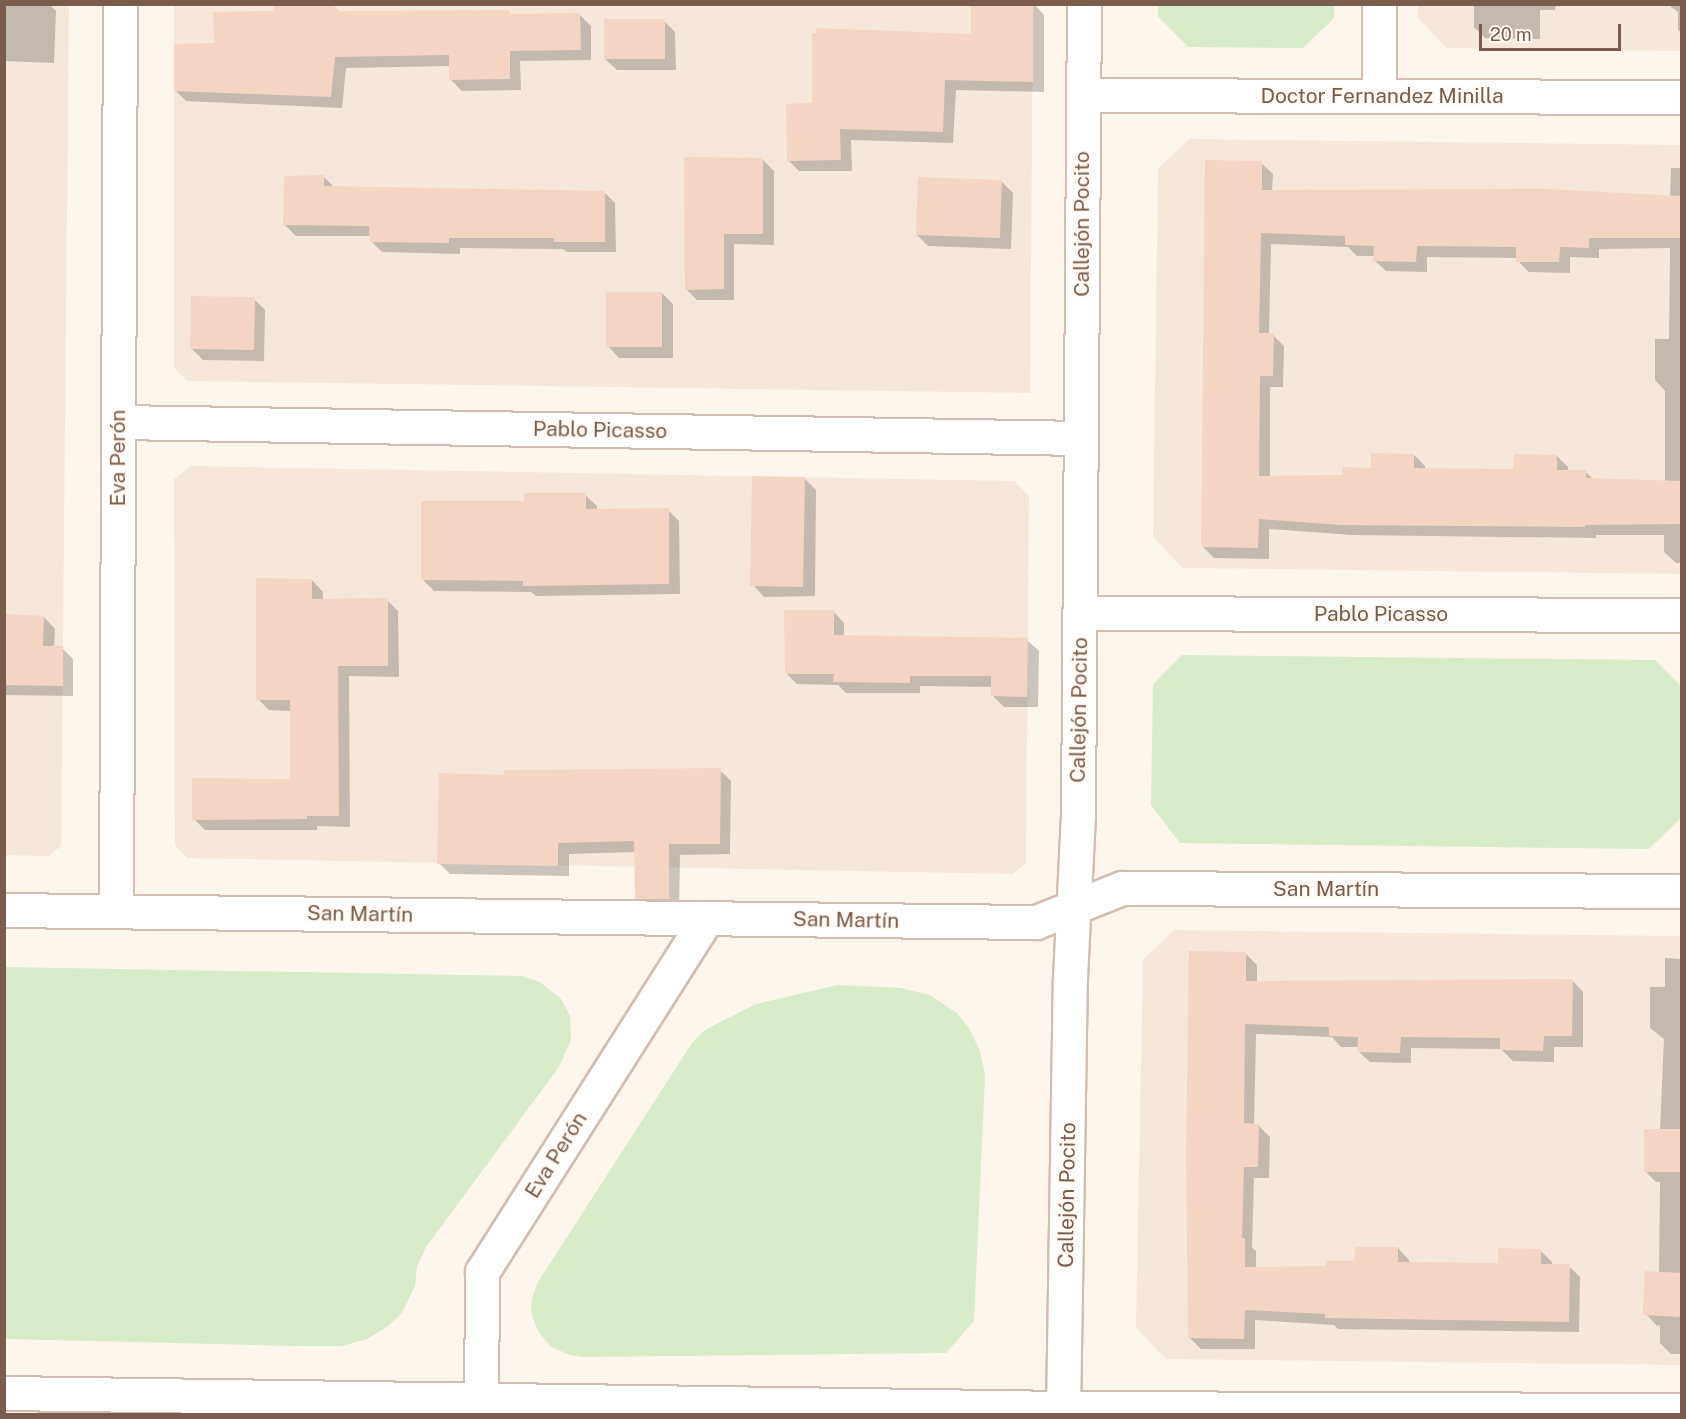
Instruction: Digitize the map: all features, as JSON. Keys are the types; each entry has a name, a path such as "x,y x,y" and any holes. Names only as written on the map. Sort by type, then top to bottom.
{"street":[{"name":"Eva Perón","path":"116,911 120,4"},
{"name":"Callejón Pocito","path":"1063,1411 1073,908 1078,814 1084,4"},
{"path":"1379,4 1379,96"},
{"name":"Doctor Fernandez Minilla","path":"1083,95 1682,97"},
{"name":"Pablo Picasso","path":"118,422 1081,438"},
{"name":"Pablo Picasso","path":"1080,613 1682,615"},
{"name":"San Martín","path":"4,910 1036,922 1122,888 1682,891"},
{"name":"Eva Perón","path":"481,1408 482,1272 707,918"},
{"path":"4,1393 481,1408 1063,1411 1682,1410"}],"shaded area":[{"path":"5,5 69,5 61,846 49,856 5,855"},
{"path":"174,5 1033,5 1030,393 187,381 174,368"},
{"path":"1418,5 1681,5 1681,51 1447,48 1418,18"},
{"path":"1189,139 1681,145 1681,574 1183,568 1153,537 1158,169"},
{"path":"191,466 1014,481 1029,496 1026,863 1013,874 187,858 175,845 174,479"},
{"path":"1174,930 1681,936 1681,1365 1166,1359 1136,1328 1143,960"}],"green space":[{"path":"1158,5 1334,5 1334,18 1303,48 1188,47 1158,16"},
{"path":"1182,655 1655,660 1681,686 1681,818 1649,849 1180,843 1151,805 1153,684"},
{"path":"5,967 521,976 540,982 561,999 570,1016 571,1040 559,1067 426,1247 417,1267 415,1286 402,1313 387,1327 367,1339 342,1346 292,1346 5,1339"},
{"path":"838,985 901,988 930,995 957,1013 969,1028 980,1051 985,1076 974,1321 946,1353 584,1357 570,1355 551,1347 538,1331 531,1312 532,1298 538,1282 692,1043 705,1030 756,1004"}],"building":[{"path":"274,4 331,4 340,11 509,10 509,14 580,13 581,50 510,51 510,79 449,80 449,55 335,57 331,97 174,91 174,44 214,43 213,12 274,11"},
{"path":"971,4 1033,4 1033,82 945,80 943,132 840,129 841,160 787,161 786,104 812,103 812,33 816,33 816,28 971,34"},
{"path":"604,19 665,19 665,59 604,59"},
{"path":"684,157 763,158 763,234 724,234 724,289 685,290"},
{"path":"1205,160 1262,161 1262,190 1547,189 1682,196 1682,238 1589,238 1589,248 1560,247 1559,262 1516,262 1516,247 1417,246 1416,262 1373,261 1374,246 1345,245 1345,236 1261,233 1259,333 1274,333 1273,376 1260,376 1259,476 1342,475 1342,467 1371,468 1371,453 1414,454 1414,468 1513,469 1514,454 1557,455 1557,470 1586,470 1586,478 1682,481 1682,524 1585,525 1585,527 1341,525 1259,519 1258,548 1201,547"},
{"path":"324,175 324,186 605,191 605,242 554,242 554,238 449,238 449,243 370,242 369,226 283,225 284,176"},
{"path":"918,177 1002,180 1000,238 916,235"},
{"path":"606,292 662,292 662,347 606,347"},
{"path":"191,296 255,297 254,350 190,349"},
{"path":"752,476 805,477 803,587 750,586"},
{"path":"524,493 586,493 586,509 669,508 669,584 523,586 523,581 421,580 421,501 524,501"},
{"path":"256,578 312,579 312,599 388,598 388,666 338,666 339,816 307,816 307,819 192,820 192,778 290,779 290,700 256,700"},
{"path":"784,610 834,610 834,635 1028,638 1027,697 991,696 991,676 910,676 910,683 833,682 834,674 785,674"},
{"path":"4,614 44,616 43,646 63,646 63,686 4,685"},
{"path":"721,768 720,844 669,844 669,899 635,899 634,841 558,843 558,866 437,864 439,773 504,775 504,770"},
{"path":"1189,951 1246,952 1246,981 1573,979 1572,1036 1544,1036 1543,1051 1500,1050 1500,1038 1401,1037 1400,1053 1357,1052 1358,1037 1329,1036 1329,1027 1245,1024 1244,1123 1259,1124 1258,1167 1244,1167 1242,1238 1245,1238 1245,1267 1326,1266 1326,1261 1354,1261 1355,1247 1398,1247 1398,1262 1498,1263 1498,1248 1541,1249 1541,1264 1570,1264 1569,1322 1325,1318 1325,1314 1245,1310 1244,1339 1188,1338 1186,1153"},
{"path":"1644,1129 1682,1129 1682,1172 1644,1172"},
{"path":"1645,1271 1682,1273 1680,1317 1643,1315"}]}
